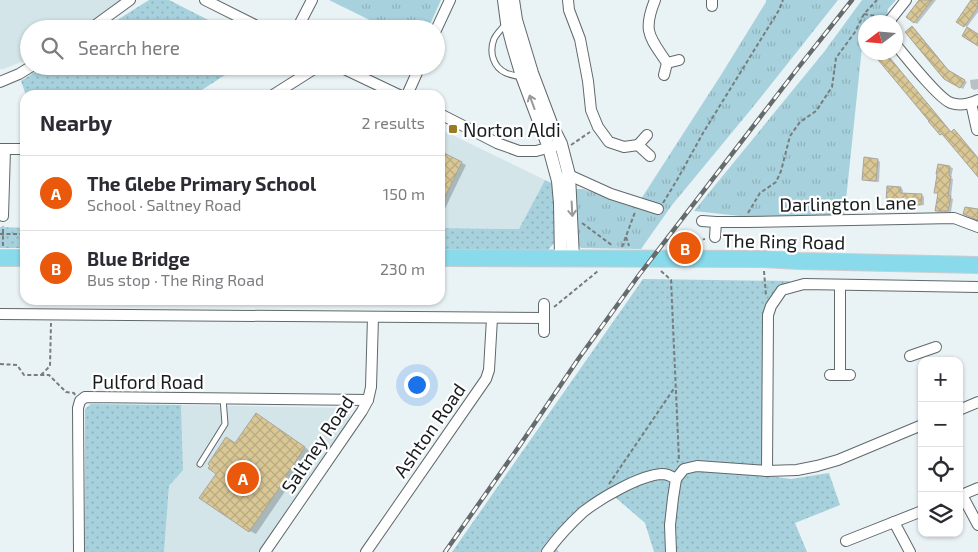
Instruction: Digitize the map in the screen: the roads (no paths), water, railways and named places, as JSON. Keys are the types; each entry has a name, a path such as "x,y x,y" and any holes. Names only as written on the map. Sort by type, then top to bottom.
{"main road":[{"path":"2,258 20,258"},
{"name":"The Ring Road","path":"445,258 763,259 978,265"}],"street":[{"path":"102,20 130,0"},
{"path":"205,0 244,20"},
{"path":"302,20 312,0"},
{"path":"441,20 450,0"},
{"path":"504,0 527,74 552,126 572,215 567,258"},
{"path":"512,22 513,0"},
{"path":"568,0 569,10 582,48 591,110 598,127 609,142 624,147 638,145 647,134"},
{"path":"655,0 648,25 651,38 668,64"},
{"path":"895,15 906,0"},
{"path":"903,54 939,94 949,102 961,104 974,101 977,130"},
{"path":"668,64 679,60"},
{"path":"664,75 668,64"},
{"path":"0,82 20,73"},
{"path":"281,90 305,75"},
{"path":"352,75 376,90"},
{"path":"409,90 416,75"},
{"path":"445,117 497,143 519,151 536,152 557,147"},
{"path":"638,145 650,156"},
{"path":"5,216 3,149 20,149"},
{"path":"564,178 638,203 661,205"},
{"path":"564,178 560,203 567,258"},
{"name":"Darlington Lane","path":"702,221 746,222 954,218 978,227"},
{"path":"716,222 716,237"},
{"path":"768,471 768,315 771,306 782,290 804,284 978,287"},
{"path":"840,285 840,375"},
{"path":"544,304 544,332"},
{"path":"0,314 544,317"},
{"name":"Saltney Road","path":"265,552 368,400 371,387 373,316"},
{"name":"Ashton Road","path":"366,552 486,379 489,370 492,318"},
{"path":"910,356 936,347"},
{"path":"926,350 929,357"},
{"name":"Pulford Road","path":"79,552 78,408 80,401 85,397 368,400"},
{"path":"963,408 978,402"},
{"path":"673,477 684,469 697,466 768,471 797,470 817,466 838,460 918,427"},
{"path":"547,552 566,529 595,503 632,483 652,476 662,474 673,477"},
{"path":"671,552 670,525 673,477"},
{"path":"963,494 978,488"},
{"path":"963,499 978,525"},
{"path":"846,541 918,513"},
{"path":"894,522 910,552"}],"lane":[{"path":"512,22 500,29 494,39 492,52 494,61 503,72 516,77 527,74"},
{"path":"200,464 225,424 223,398"}],"railway":[{"path":"445,552 579,358 639,275 852,0"}],"place":[{"name":"Norton Aldi","path":"453,129"},
{"name":"Blue Bridge","path":"685,248"},
{"name":"The Glebe Primary School","path":"243,478"}]}
